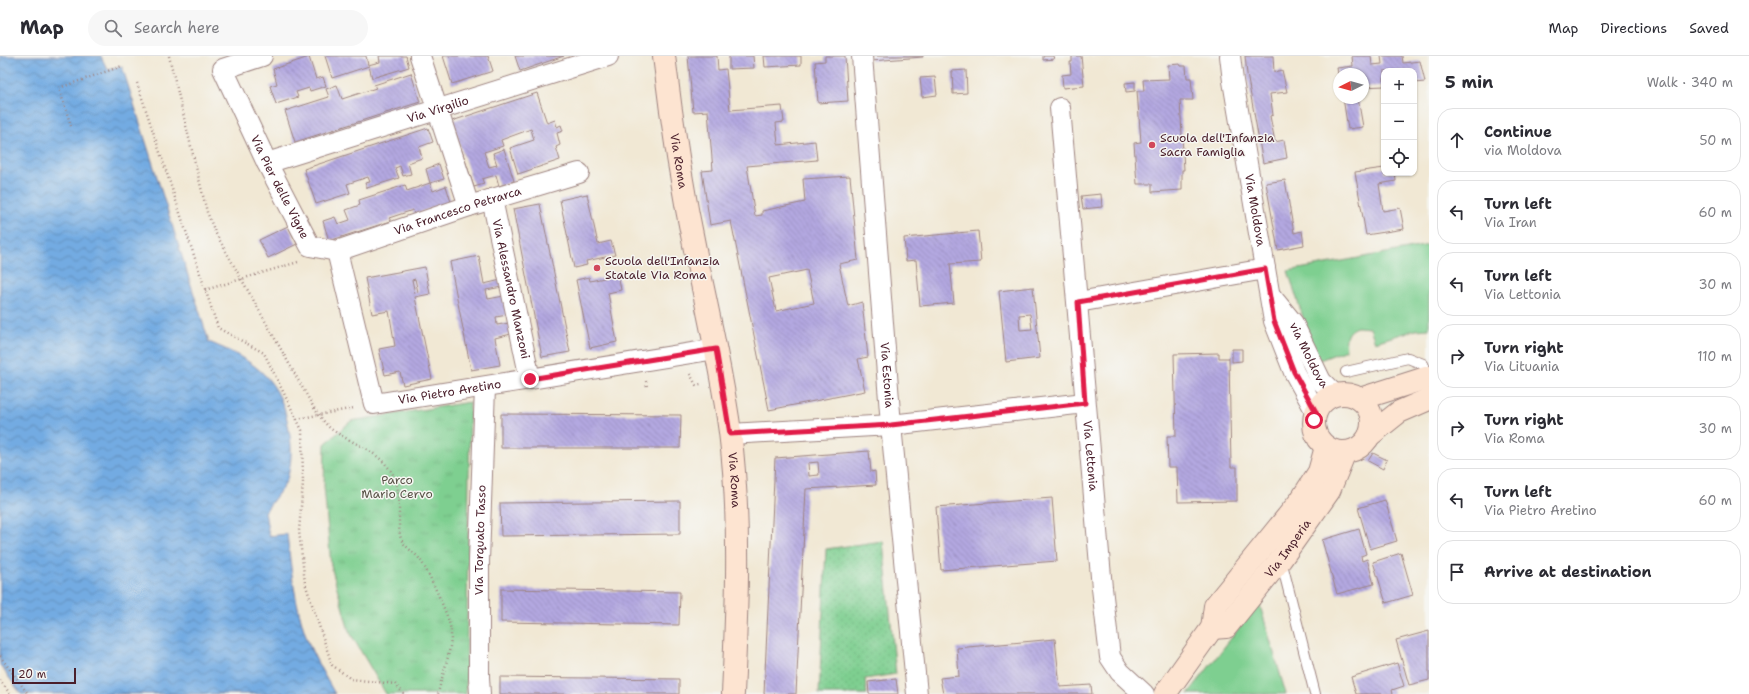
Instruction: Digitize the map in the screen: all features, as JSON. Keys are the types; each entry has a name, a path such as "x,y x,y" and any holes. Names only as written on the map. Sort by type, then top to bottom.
{"street":[{"name":"Via Pier delle Vigne","path":"262,56 223,69 267,163 310,246 337,251"},
{"path":"420,56 436,109 469,206"},
{"name":"Via Virgilio","path":"267,163 608,56"},
{"name":"Via Roma","path":"664,56 674,142 716,349 730,434 736,535 736,623 733,694"},
{"name":"Via Estonia","path":"862,56 891,425 918,694"},
{"name":"Via Moldova","path":"1230,56 1265,269"},
{"name":"Via Lettonia","path":"1060,108 1078,302 1085,403 1102,588 1110,656 1120,672 1144,694"},
{"name":"Via Francesco Petrarca","path":"337,251 469,206 579,173"},
{"name":"Via Alessandro Manzoni","path":"492,199 530,379"},
{"path":"337,251 374,404"},
{"path":"1078,302 1265,269"},
{"name":"via Moldova","path":"1265,269 1274,321 1294,372 1316,412"},
{"name":"via Moldova","path":"1270,295 1294,323 1321,381 1335,395"},
{"name":"Via Pietro Aretino","path":"374,404 716,349"},
{"path":"1360,399 1429,377"},
{"name":"Via Torquato Tasso","path":"480,694 478,670 479,561 485,387"},
{"path":"1344,394 1353,395 1360,399 1370,412 1372,429 1366,442 1356,449 1336,450 1316,436 1314,420 1316,412 1327,398 1344,394"},
{"path":"1369,436 1399,412 1429,399"},
{"path":"730,434 891,425 1085,403"},
{"name":"Via Imperia","path":"1212,628 1226,627 1281,559 1329,491 1336,450"},
{"name":"Via Imperia","path":"1165,694 1212,628 1215,606 1301,500 1319,472 1336,450"}],"lane":[{"path":"1346,372 1408,358 1423,364 1429,377"},
{"path":"1281,559 1315,694"}],"path":[{"path":"169,56 207,212 215,232 324,422 333,430 379,457 388,467 396,480 400,496 399,529 401,538 405,545 414,552 422,562 447,615 451,630 450,644 438,694"},
{"path":"71,126 59,88 122,66"},
{"path":"137,83 218,328 264,352 302,430 303,483 299,531 305,583 332,665 351,679 395,684 404,694"},
{"path":"205,290 300,262"},
{"path":"297,419 374,404"},
{"path":"0,656 28,694"},
{"path":"0,680 10,694"}],"green space":[{"path":"1429,245 1429,329 1415,330 1375,342 1370,328 1357,327 1348,333 1346,339 1346,350 1317,361 1288,271"},
{"name":"Parco Mario Cervo","path":"470,402 466,694 386,694 349,631 331,566 324,486 325,444 351,421"},
{"path":"883,541 896,674 865,679 867,694 819,694 826,549"},
{"path":"1259,602 1286,694 1188,694"}],"water":[{"path":"0,56 101,56 107,69 122,66 209,342 240,356 252,364 272,384 280,397 289,430 291,453 287,480 265,512 269,536 287,534 299,613 313,653 335,694 21,694 0,665"}],"building":[{"path":"325,56 366,56 368,65 380,62 379,56 406,56 409,67 372,78 369,66 332,78"},
{"path":"443,56 488,56 493,71 452,84"},
{"path":"515,56 564,56 520,71"},
{"path":"688,56 717,56 718,70 726,69 730,110 782,106 784,122 776,123 778,145 815,141 817,160 747,166 755,216 762,215 762,211 805,202 803,179 850,176 858,260 839,264 848,306 862,302 868,357 858,359 865,391 769,410 731,221 710,225 702,171 713,170 708,111 693,112","holes":["807,270 814,303 776,311 769,278"]},
{"path":"729,56 753,56 754,68 729,69"},
{"path":"764,56 801,56 801,65 765,67"},
{"path":"825,56 845,56 848,101 818,103 815,62 825,61"},
{"path":"871,56 923,56 923,57 871,61"},
{"path":"1043,56 1053,56 1054,59 1043,60"},
{"path":"1072,56 1081,56 1084,86 1063,88 1062,75 1071,74 1070,62 1072,62"},
{"path":"1245,56 1273,56 1274,72 1282,70 1287,92 1270,94 1273,115 1270,116 1275,142 1284,140 1287,158 1263,163"},
{"path":"1352,56 1371,56 1372,65 1382,64 1381,56 1402,56 1403,63 1420,61 1425,82 1417,83 1417,68 1381,68 1381,86 1369,87 1369,68 1337,68 1353,66"},
{"path":"309,57 316,79 323,77 326,86 310,91 309,88 296,92 298,97 276,104 270,86 277,84 273,69"},
{"path":"1180,64 1181,66 1186,66 1187,78 1191,78 1193,100 1180,100 1184,170 1182,170 1182,190 1152,192 1152,184 1137,184 1134,143 1141,142 1137,91 1144,91 1143,80 1169,79 1168,65"},
{"path":"966,70 967,93 953,94 952,71"},
{"path":"411,73 420,102 295,142 285,111 329,97 326,89 337,85 342,99 376,88 374,85"},
{"path":"935,77 937,95 922,97 920,78"},
{"path":"1135,82 1135,91 1126,92 1125,83"},
{"path":"537,93 547,123 555,120 557,127 561,125 563,131 557,133 560,145 556,147 560,160 518,174 510,148 534,140 531,129 501,140 503,146 484,152 489,167 497,165 493,153 504,149 514,181 499,186 496,175 482,179 484,184 474,187 452,121"},
{"path":"1344,104 1359,104 1363,127 1348,129"},
{"path":"428,128 433,142 419,147 422,158 408,163 411,174 403,176 400,166 395,168 399,178 367,188 365,183 370,182 368,177 347,184 350,193 316,204 304,169"},
{"path":"439,164 444,179 430,183 426,169"},
{"path":"1381,168 1381,176 1395,176 1396,181 1379,184 1383,211 1400,208 1404,229 1366,235 1355,172"},
{"path":"1285,180 1294,233 1302,231 1304,245 1278,250 1266,183"},
{"path":"430,183 433,191 446,186 451,202 414,214 413,210 389,218 391,221 329,241 323,221 335,217 338,224 350,220 346,210 360,205 359,200 405,185 407,191"},
{"path":"587,194 598,244 611,241 615,255 586,261 587,265 574,268 560,200"},
{"path":"1101,194 1102,207 1083,209 1081,196"},
{"path":"540,204 570,352 542,357 513,209"},
{"path":"288,226 297,244 268,258 259,240"},
{"path":"978,231 981,262 950,264 954,303 920,306 916,260 906,261 904,238"},
{"path":"479,256 484,284 501,280 502,287 486,290 488,299 504,296 507,315 496,317 497,325 509,323 511,334 495,338 500,365 471,370 450,262"},
{"path":"425,267 430,294 415,297 432,379 403,385 400,372 385,375 379,349 395,346 389,311 372,314 365,278","holes":["415,279 418,292 415,293 412,280"]},
{"path":"618,275 621,290 608,293 617,342 590,348 576,280 589,277 590,281"},
{"path":"1033,287 1040,358 1006,362 999,291","holes":["1030,314 1032,329 1020,330 1019,315"]},
{"path":"1232,349 1242,349 1242,361 1232,362"},
{"path":"1219,353 1219,358 1229,358 1231,467 1237,467 1237,501 1178,502 1177,467 1168,467 1167,436 1176,436 1174,354"},
{"path":"501,414 681,415 680,448 501,448"},
{"path":"869,451 871,472 875,471 876,485 806,489 796,694 764,694 775,458","holes":["818,462 819,475 809,476 808,463"]},
{"path":"1373,453 1387,460 1383,469 1368,461"},
{"path":"1052,498 1057,561 941,570 936,507"},
{"path":"1385,500 1397,541 1370,549 1358,508"},
{"path":"680,501 680,534 501,536 500,503"},
{"path":"1359,529 1366,554 1361,556 1362,561 1367,559 1374,584 1337,594 1322,540"},
{"path":"1401,553 1413,595 1386,603 1373,562"},
{"path":"501,589 680,592 679,625 501,622"},
{"path":"1429,631 1429,680 1409,685 1396,640"},
{"path":"1055,639 1060,687 1091,685 1092,694 943,694 940,678 959,676 957,648"},
{"path":"1397,663 1404,686 1392,690 1393,694 1356,694 1351,677"},
{"path":"500,677 679,679 679,694 500,694"},
{"path":"896,679 898,694 869,694 868,682"}],"place":[{"name":"Scuola dell'Infanzia Sacra Famiglia","path":"1152,145"},
{"name":"Scuola dell'Infanzia Statale Via Roma","path":"597,268"}],"route":[{"path":"530,379 716,349 730,434 891,425 1085,403 1078,302 1265,269 1274,321 1294,372 1309,402 1316,412 1314,420"}]}
